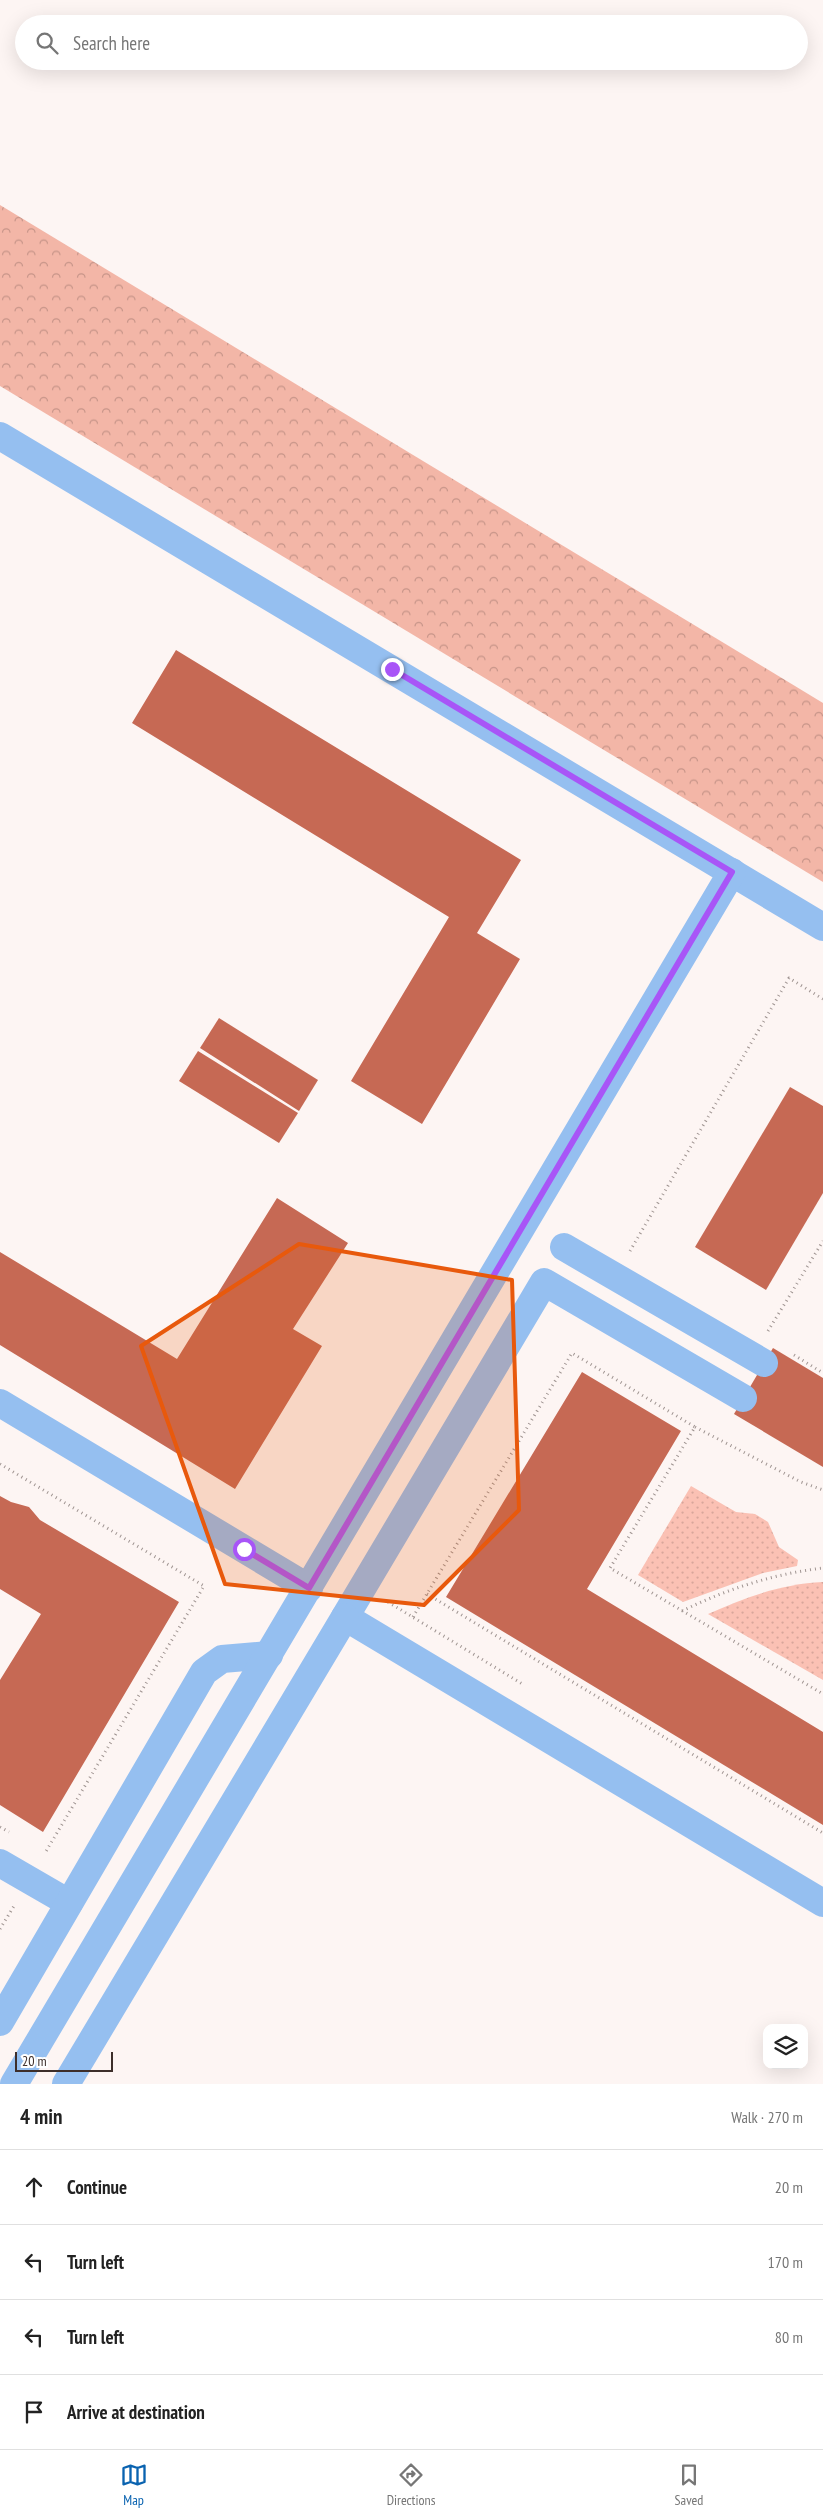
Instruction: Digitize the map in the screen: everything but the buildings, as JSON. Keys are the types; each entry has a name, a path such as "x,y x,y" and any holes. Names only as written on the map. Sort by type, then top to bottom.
{"lane":[{"path":"0,436 823,927"},
{"path":"14,2084 732,872"},
{"path":"564,1247 764,1350"},
{"path":"66,2084 544,1282 743,1398"},
{"path":"0,1402 309,1588"},
{"path":"345,1617 823,1903"},
{"path":"0,2022 7,1994 69,1904 204,1672 222,1660 269,1656"},
{"path":"0,1863 69,1904"}],"path":[{"path":"627,1256 789,978 823,998"},
{"path":"764,1350 823,1241"},
{"path":"790,1352 823,1373"},
{"path":"413,1617 572,1353 695,1427 794,1479 823,1490"},
{"path":"695,1427 610,1568 823,1694"},
{"path":"0,1464 204,1586 45,1853 37,1849"},
{"path":"682,1611 753,1582 791,1572 823,1568"},
{"path":"427,1594 823,1833"},
{"path":"0,1827 15,1836"}],"highlighted area":[{"path":"299,1244 512,1280 519,1510 424,1605 225,1584 141,1346"}],"green space":[{"path":"0,205 823,703 823,882 0,386"}],"shaded area":[{"path":"691,1486 736,1512 755,1514 768,1522 779,1547 798,1560 797,1566 763,1573 683,1602 638,1575"},
{"path":"823,1582 823,1680 708,1614 764,1592 793,1585"}],"route":[{"path":"244,1549 309,1588 732,872 392,669"}]}
